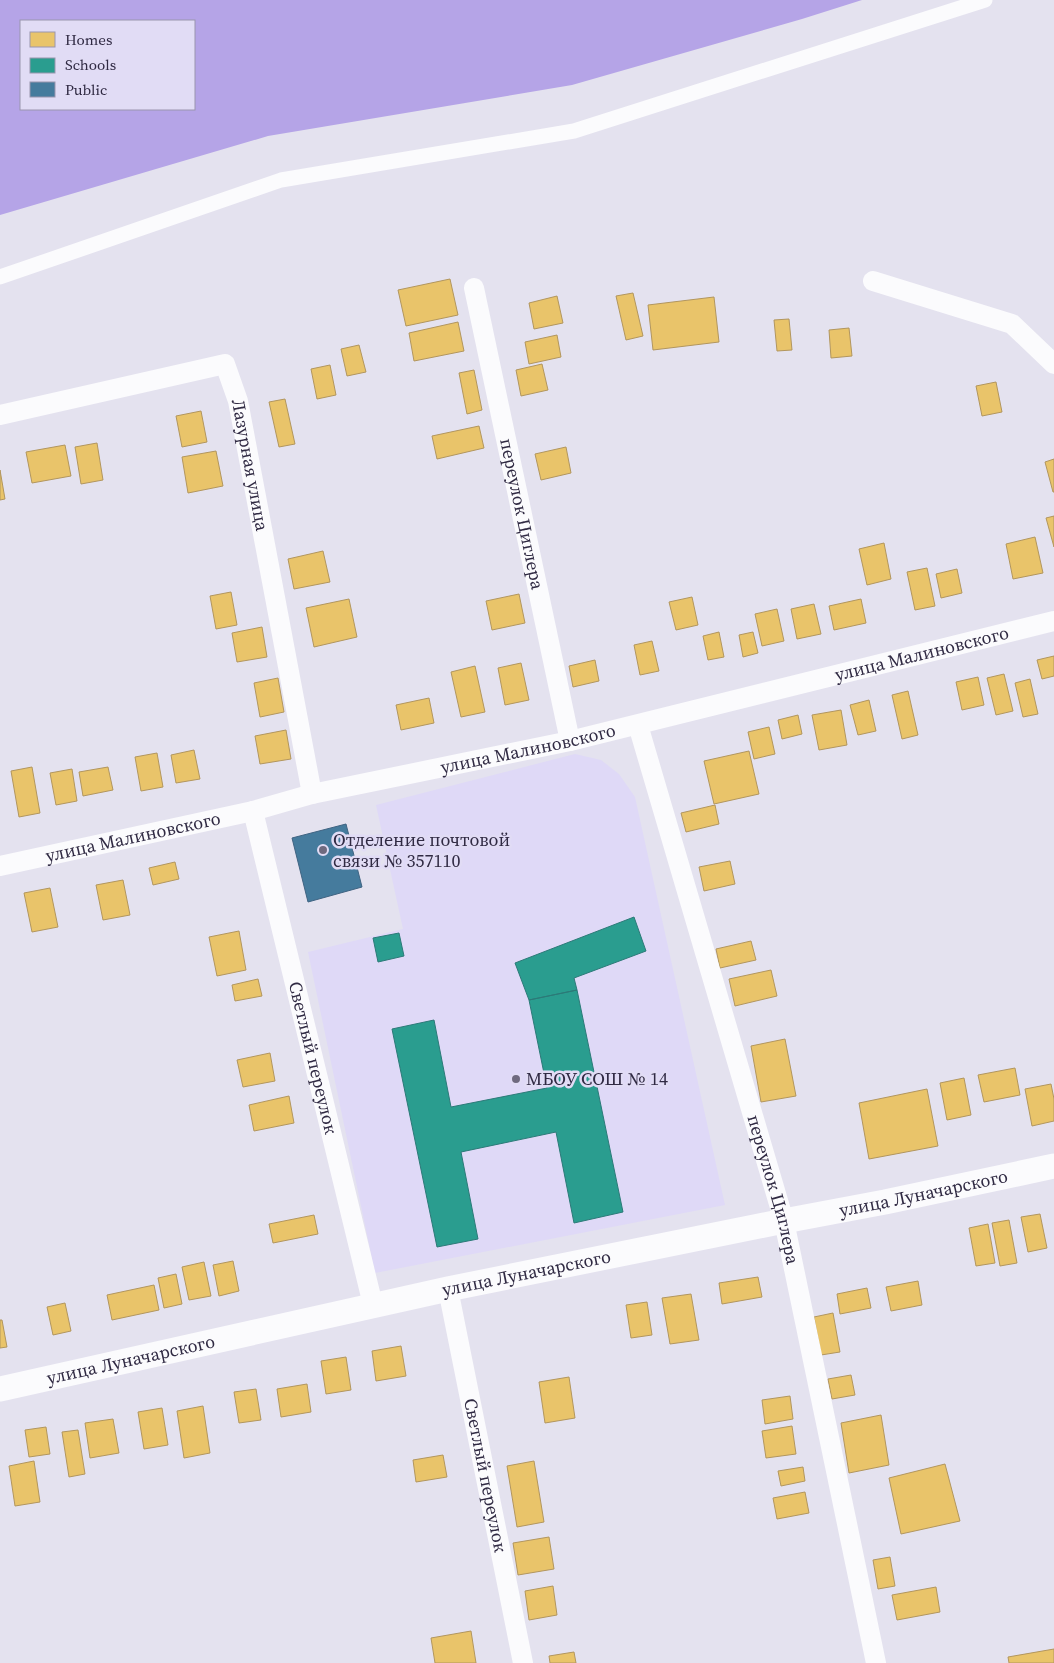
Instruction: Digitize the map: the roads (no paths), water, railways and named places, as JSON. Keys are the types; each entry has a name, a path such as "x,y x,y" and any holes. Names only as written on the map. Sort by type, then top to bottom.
{"street":[{"path":"0,277 281,180 574,130 985,0"},
{"path":"872,281 1012,324 1054,364"},
{"name":"переулок Циглера","path":"474,288 570,741"},
{"name":"Лазурная улица","path":"0,415 225,364 238,401 312,794"},
{"name":"улица Малиновского","path":"0,866 253,811 312,794 570,741 1054,621"},
{"name":"переулок Циглера","path":"638,725 784,1221 876,1663"},
{"name":"Светлый переулок","path":"253,811 373,1305"},
{"name":"улица Луначарского","path":"0,1389 448,1289 885,1202 1054,1166"},
{"name":"Светлый переулок","path":"448,1289 523,1663"}],"place":[{"name":"Отделение почтовой связи № 357110","path":"323,850"},
{"name":"МБОУ СОШ № 14","path":"516,1079"}]}
